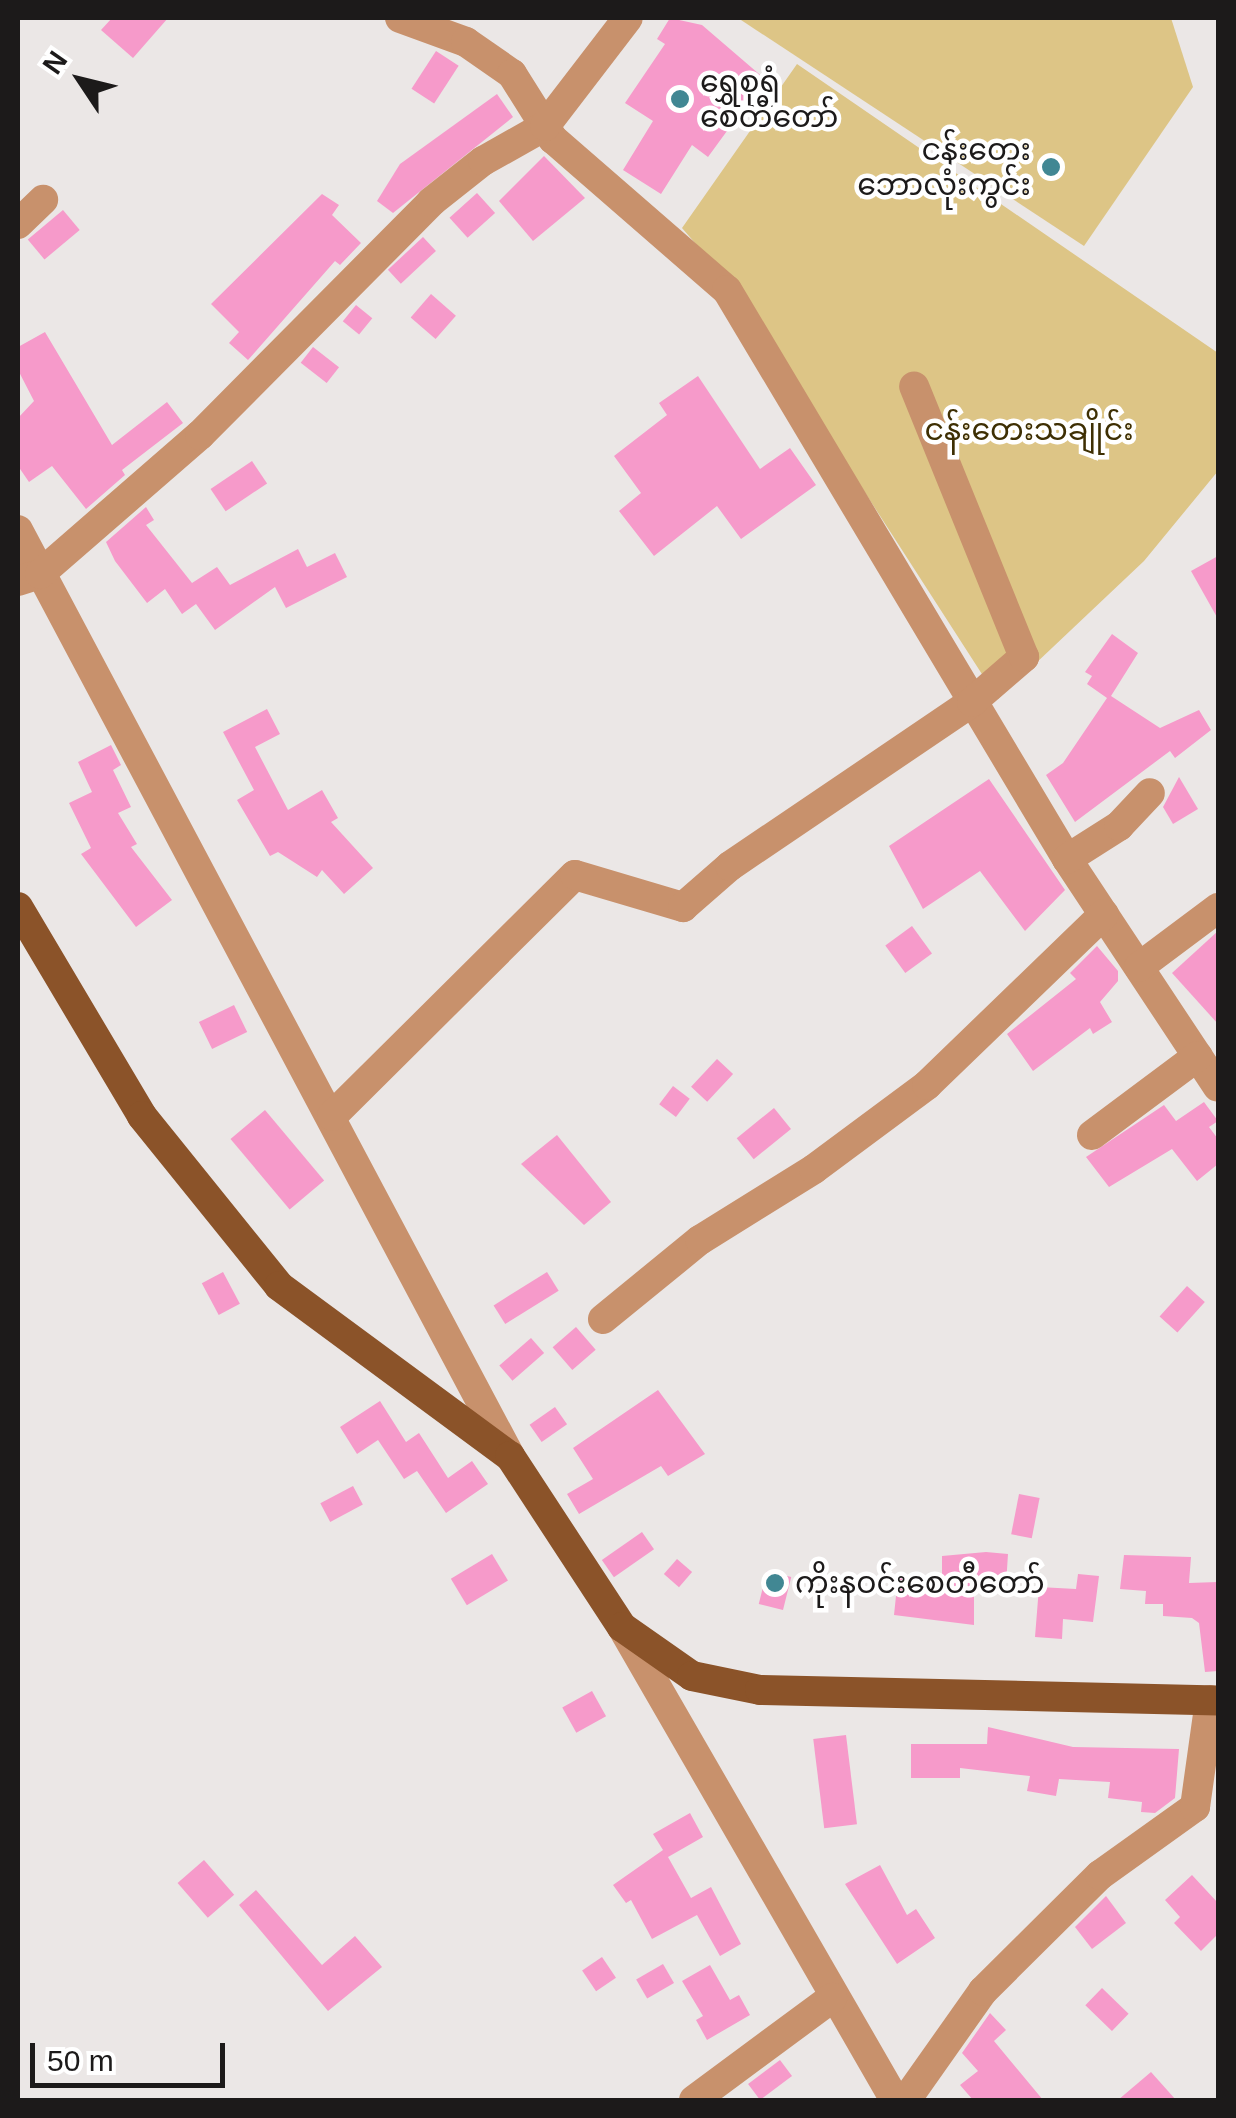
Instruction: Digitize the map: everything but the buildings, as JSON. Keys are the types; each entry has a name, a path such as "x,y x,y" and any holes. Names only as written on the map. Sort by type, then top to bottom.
{"main road":[{"path":"18,907 142,1116 278,1286 510,1456 622,1626 692,1676 760,1690 1214,1700"}],"street":[{"path":"400,18 466,42 512,74 545,126 727,290 1068,859 1218,1087"},
{"path":"29,578 200,435 431,202 482,161 545,126 628,18"},
{"path":"18,224 43,200"},
{"path":"332,1116 575,876 682,907 730,866 972,702 1024,657 914,386"},
{"path":"18,530 29,578 332,1116 510,1456"},
{"path":"1068,859 1119,826 1150,793"},
{"path":"1139,966 1218,908"},
{"path":"604,1319 700,1240 814,1169 927,1085 1104,914"},
{"path":"1092,1135 1198,1056"},
{"path":"622,1626 832,1998 895,2100"},
{"path":"906,2100 983,1992 1100,1875 1195,1806 1214,1700"},
{"path":"694,2100 832,1998"}],"green space":[{"name":"ငန်းတေး ဘောလုံးကွင်း","path":"738,18 1171,18 1193,87 1084,246"},
{"name":"ငန်းတေးသချိုင်း","path":"797,64 1218,353 1218,471 1144,561 998,699 730,283 682,228"}],"place":[{"name":"ရွှေစုရုံ စေတီတော်","path":"680,99"},
{"name":"ငန်းတေး ဘောလုံးကွင်း","path":"1051,167"},
{"name":"ကိုးနဝင်းစေတီတော်","path":"775,1583"}]}
